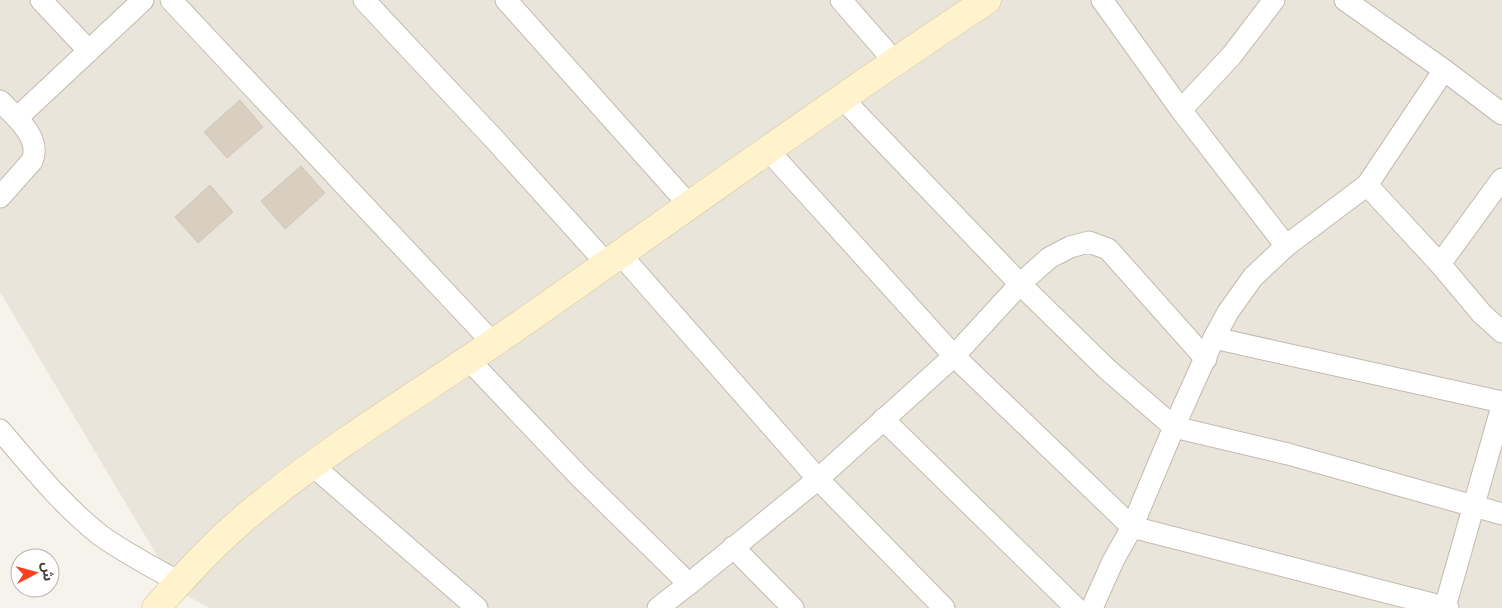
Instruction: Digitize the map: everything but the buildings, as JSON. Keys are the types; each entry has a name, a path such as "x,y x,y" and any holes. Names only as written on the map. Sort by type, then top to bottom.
{"main road":[{"path":"156,608 216,544 258,507 312,465 493,343 690,206 768,149 986,0"}],"street":[{"path":"41,0 89,51"},
{"path":"17,118 144,0"},
{"path":"171,0 493,343"},
{"path":"364,0 496,141 614,259 818,479 944,608"},
{"path":"506,0 690,206"},
{"path":"840,0 895,62"},
{"path":"1102,0 1181,110 1286,246"},
{"path":"1181,110 1232,55 1274,0"},
{"path":"1345,0 1444,70 1502,114"},
{"path":"1092,608 1113,561 1132,527 1174,427 1214,338 1228,312 1253,277 1286,246 1367,185 1444,70"},
{"path":"842,98 1020,284 1108,370 1174,427 1288,454 1502,514"},
{"path":"0,101 17,118 33,141 35,154 26,169 0,197"},
{"path":"768,149 954,356 1132,527 1446,608 1502,404 1214,338"},
{"path":"1440,264 1502,180"},
{"path":"1367,185 1440,264 1482,314 1502,332"},
{"path":"666,606 734,547 818,479 954,356 1020,284 1049,258 1070,246 1090,242 1108,249 1206,358"},
{"path":"468,359 580,477 690,584"},
{"path":"883,419 1076,608"},
{"path":"0,430 42,479 101,536 133,557 179,582"},
{"path":"312,465 476,608"},
{"path":"734,547 793,608"}],"shaded area":[{"path":"0,0 1502,0 1502,608 210,608 178,591 0,292"}]}
